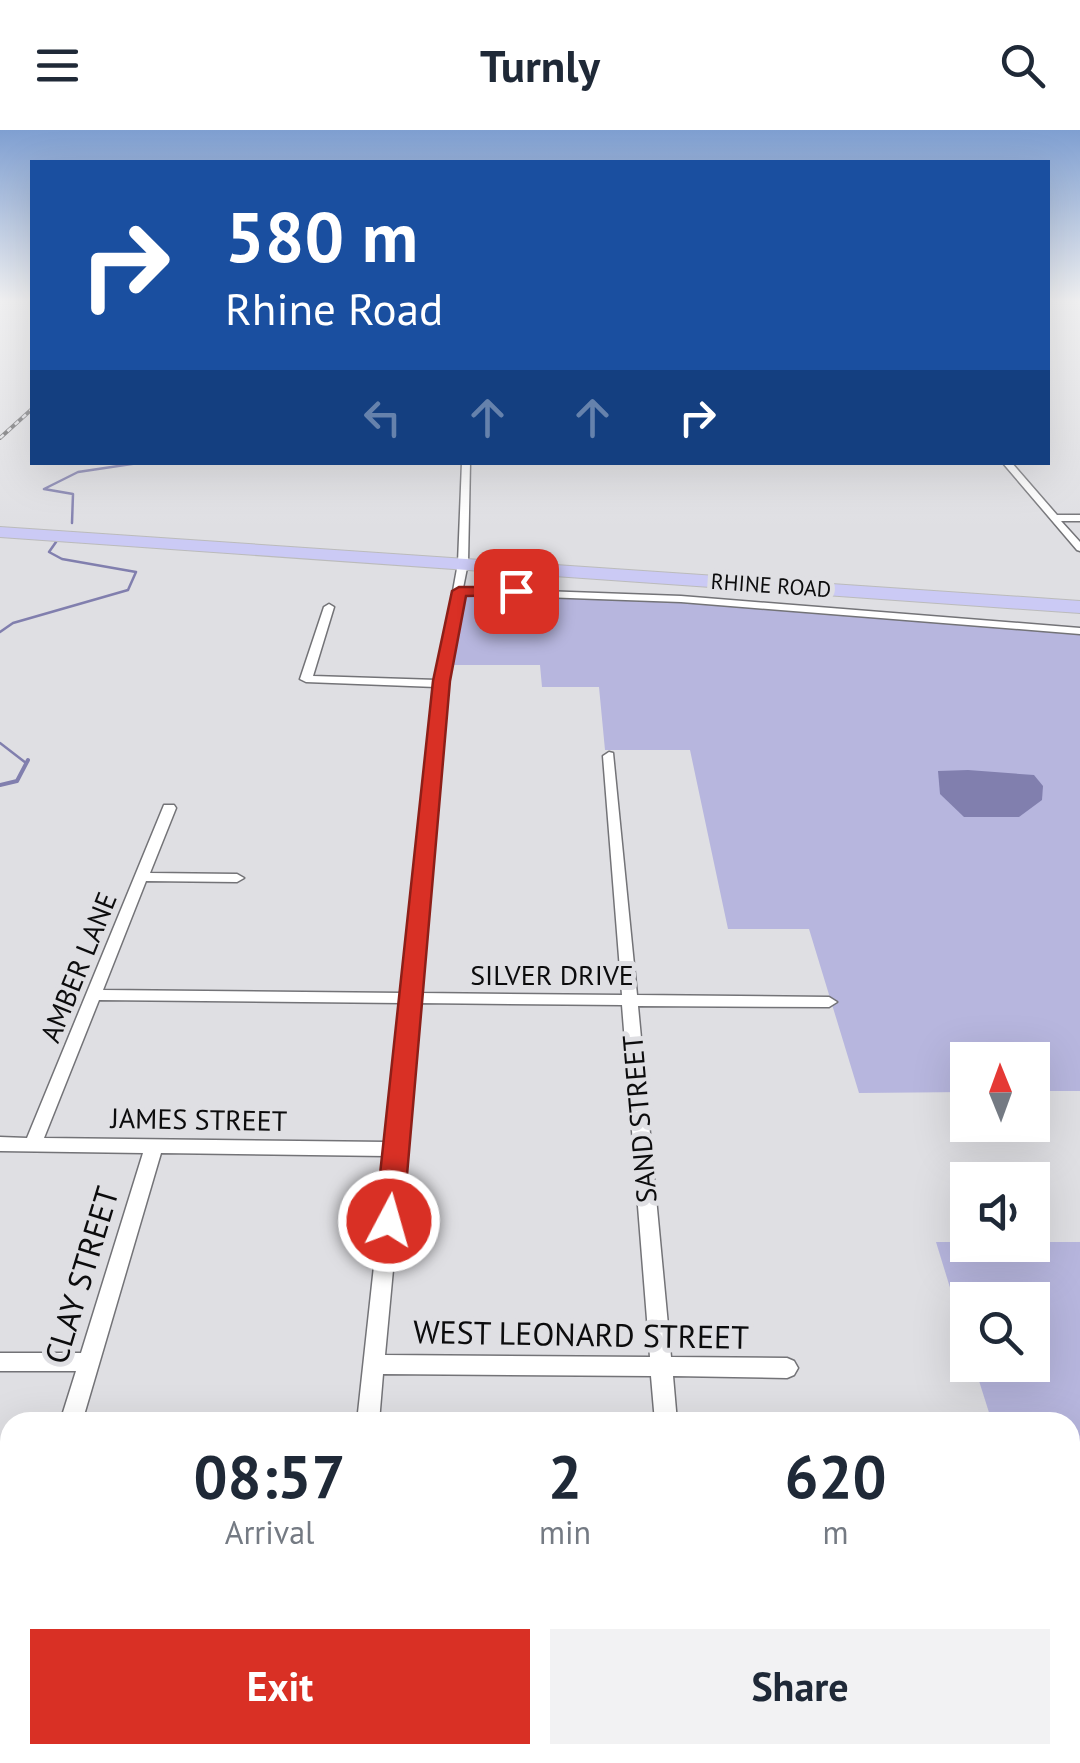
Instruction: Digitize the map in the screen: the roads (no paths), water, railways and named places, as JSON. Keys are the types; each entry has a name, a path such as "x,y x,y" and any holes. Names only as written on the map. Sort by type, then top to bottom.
{"highway":[{"path":"0,532 1080,607"}],"street":[{"path":"369,1412 441,684 463,563 466,465"},
{"path":"1009,465 1080,548"},
{"path":"1054,518 1080,518"},
{"name":"RHINE ROAD","path":"459,591 664,598 1080,632"},
{"path":"329,608 306,679 441,684"},
{"name":"SAND STREET","path":"609,756 665,1412"},
{"name":"AMBER LANE","path":"32,1144 168,808"},
{"path":"142,877 237,878"},
{"name":"SILVER DRIVE","path":"95,995 829,1002"},
{"name":"JAMES STREET","path":"0,1144 396,1150"},
{"name":"CLAY STREET","path":"74,1412 154,1146"},
{"path":"0,1362 89,1362"},
{"name":"WEST LEONARD STREET","path":"375,1364 787,1368"}],"waterway":[{"path":"72,523 73,494 44,489 78,472 125,465"},
{"path":"0,632 13,623 128,590 136,572 62,559 49,552 56,542"},
{"path":"0,743 26,763"},
{"path":"0,785 17,781 28,760"}],"railway":[{"path":"0,438 30,411"}]}
